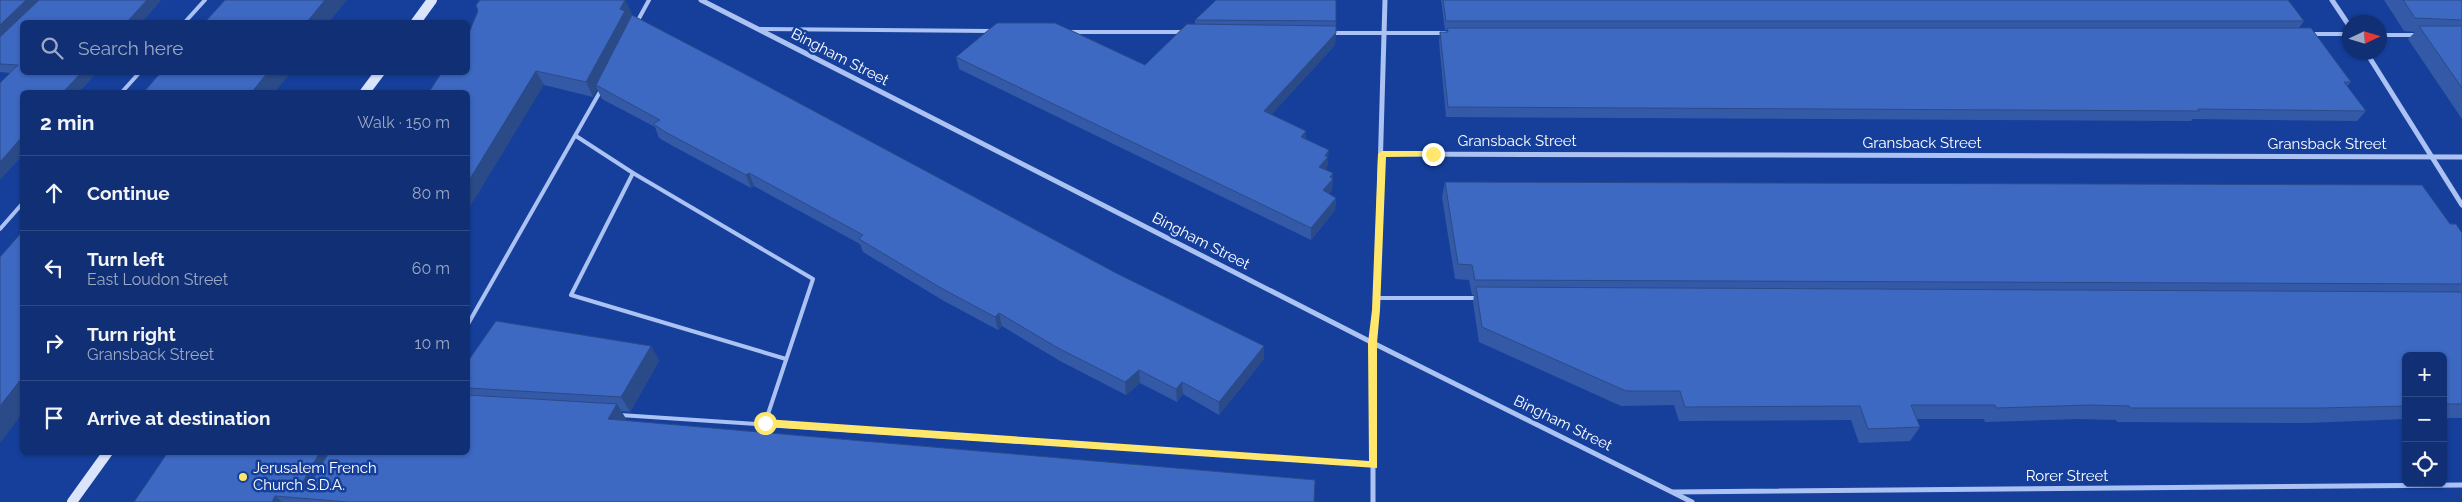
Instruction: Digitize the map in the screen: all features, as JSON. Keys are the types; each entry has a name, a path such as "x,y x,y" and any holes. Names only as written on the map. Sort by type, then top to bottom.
{"street":[{"path":"417,20 432,0"},
{"name":"Bingham Street","path":"701,0 1373,343 1692,502"},
{"path":"1373,502 1373,343 1382,154 1385,0"},
{"path":"2332,0 2342,15"},
{"path":"2371,60 2462,205"},
{"path":"366,90 378,75"},
{"name":"Gransback Street","path":"1382,154 2462,157"},
{"path":"72,502 106,455"},
{"name":"Rorer Street","path":"1672,492 2462,485"}],"lane":[{"path":"187,20 205,0"},
{"path":"635,25 649,0"},
{"path":"758,29 995,31"},
{"path":"1064,32 1192,32"},
{"path":"1330,34 1454,34"},
{"path":"2310,34 2342,34"},
{"path":"2387,34 2416,35"},
{"path":"124,90 137,75"},
{"path":"470,321 576,136 603,85"},
{"path":"576,136 633,173 812,279 765,423"},
{"path":"633,173 571,295 786,359"},
{"path":"0,229 20,206"},
{"path":"1376,298 1486,298"},
{"path":"616,415 765,423 1374,465"}],"building":[{"path":"0,0 26,0 0,25"},
{"path":"39,0 147,0 129,20 20,20 20,75 79,75 65,90 20,90 20,139 0,162 0,83 18,65 0,64 0,37"},
{"path":"225,0 325,0 309,20 207,20"},
{"path":"480,0 625,0 620,9 625,11 586,82 536,71 470,179 470,90 430,90 440,75 470,75 470,30 478,11 476,5"},
{"path":"1216,0 1336,0 1336,21 1195,20"},
{"path":"1443,0 2288,0 2304,21 1446,21"},
{"path":"2403,0 2462,0 2462,20 2415,18"},
{"path":"632,15 1116,273 1264,346 1219,402 1182,382 1176,389 1139,370 1125,382 1058,348 999,313 995,317 941,288 859,239 863,235 749,173 746,175 667,133 653,124 660,120 596,85"},
{"path":"997,23 1055,23 1145,65 1187,24 1336,26 1336,33 1264,111 1306,131 1301,137 1329,150 1325,156 1328,157 1319,167 1333,173 1330,177 1333,179 1323,190 1336,198 1311,228 956,57"},
{"path":"2419,26 2462,26 2462,88"},
{"path":"1447,28 2311,28 2351,82 2344,82 2366,111 1448,107 1440,32 1448,32"},
{"path":"158,75 266,75 254,90 146,90"},
{"path":"1445,182 2422,185 2450,224 2456,224 2462,233 2462,284 1475,280 1472,265 1458,264"},
{"path":"20,234 20,381 0,406 0,257"},
{"path":"1476,287 2462,292 2462,404 2447,404 2447,352 2402,352 2402,406 2130,408 2129,406 2090,405 1996,408 1995,405 1911,405 1920,427 1868,429 1860,406 1685,407 1680,391 1626,391 1482,327"},
{"path":"496,321 651,346 621,397 470,388 470,358"},
{"path":"470,395 617,404 608,419 1315,480 1314,502 348,502 275,496 272,502 134,502 166,455 318,455 300,487 302,491 307,490 327,455 470,455"}],"place":[{"name":"Jerusalem French Church S.D.A.","path":"243,477"}],"route":[{"path":"765,423 1374,465 1373,343 1382,154 1433,154"}]}
